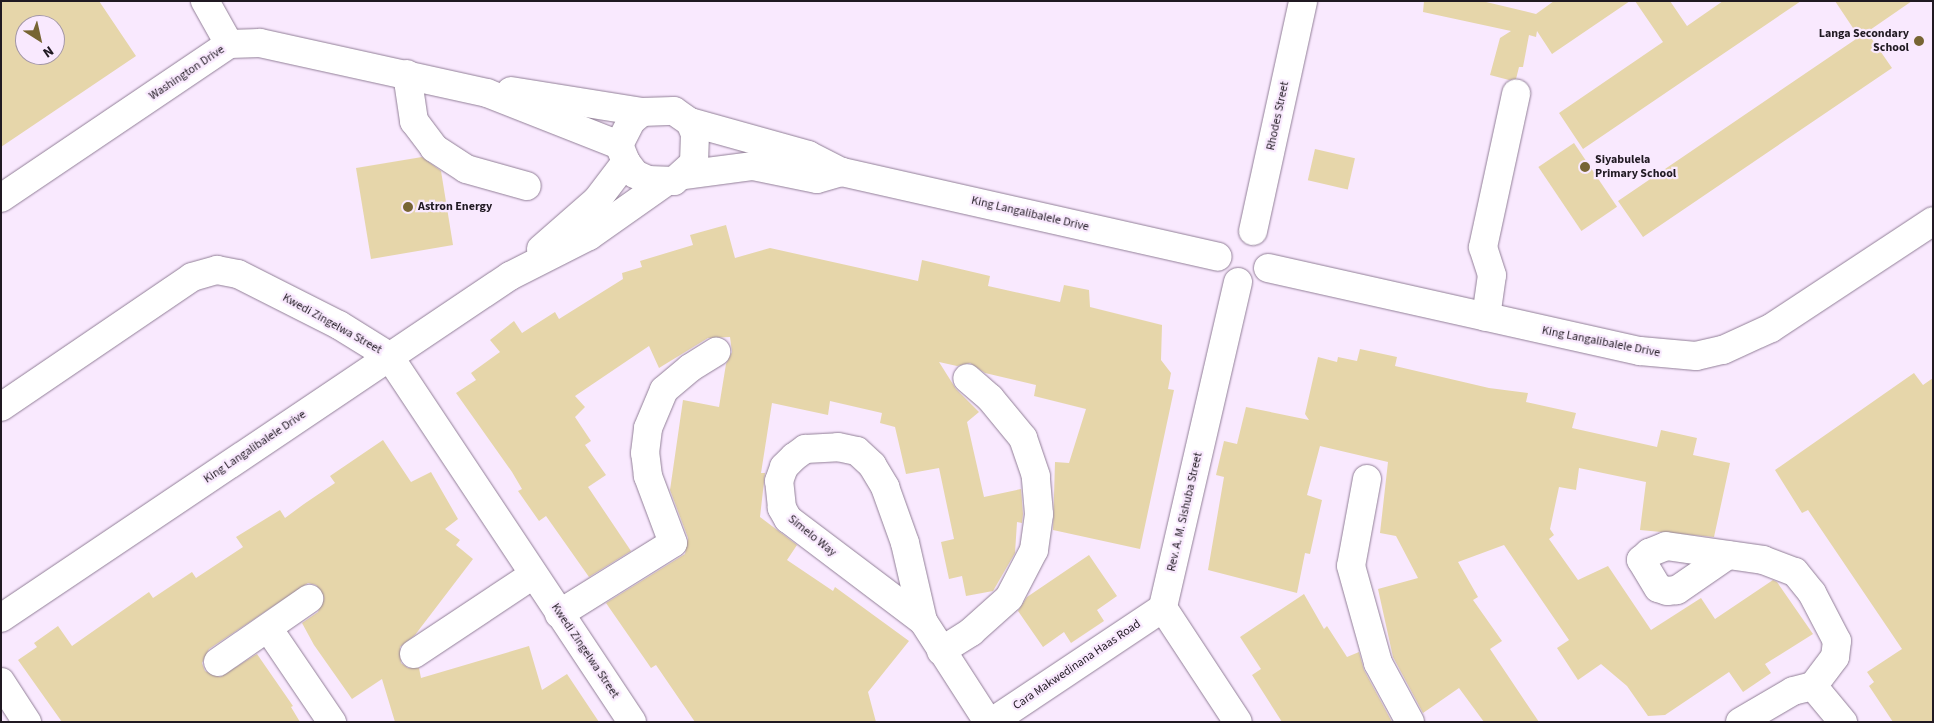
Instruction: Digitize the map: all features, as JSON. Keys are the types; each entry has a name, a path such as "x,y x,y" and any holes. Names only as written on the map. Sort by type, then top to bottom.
{"street":[{"path":"205,1 230,44"},
{"name":"Rhodes Street","path":"1253,231 1302,1"},
{"name":"Washington Drive","path":"1,198 230,44 260,43 487,93 622,154"},
{"path":"407,74 414,121 434,148 466,168 527,186"},
{"name":"Washington Drive","path":"487,93 519,91 616,110 642,112"},
{"path":"1486,317 1492,275 1483,247 1516,94"},
{"path":"674,111 690,122 696,151 694,163 674,179 635,174 622,154 623,131 642,112 674,111"},
{"name":"King Langalibalele Drive","path":"690,122 808,155 842,172 1218,257"},
{"name":"King Langalibalele Drive","path":"510,276 597,200 622,154"},
{"name":"King Langalibalele Drive","path":"1,618 510,276 588,236 674,179 753,166 817,179 842,172"},
{"name":"King Langalibalele Drive","path":"1268,268 1640,351 1696,356 1723,350 1771,328 1933,221"},
{"path":"1240,231 1253,231 1269,246 1271,257 1268,268 1256,280 1238,282 1224,273 1218,257 1221,245 1229,235 1240,231"},
{"name":"Kwedi Zingelwa Street","path":"1,407 192,277 217,270 238,274 255,282 339,325 389,356 632,722"},
{"name":"Rev. A. M. Sishuba Street","path":"1162,608 1238,282"},
{"path":"559,614 673,543 648,476 645,453 648,428 664,390 690,368 716,352"},
{"path":"941,651 971,632 1009,598 1034,550 1039,514 1036,476 1023,438 990,398 967,378"},
{"name":"Simelo Way","path":"923,621 788,519 782,508 779,481 784,468 794,457 805,449 838,446 857,451 872,465 885,487 905,543 923,621 988,722"},
{"path":"1367,479 1351,566 1378,663 1410,722"},
{"path":"1728,555 1782,566 1802,579 1812,593 1838,647 1835,657 1813,686 1778,698 1740,722"},
{"path":"414,654 533,575"},
{"path":"218,662 309,599"},
{"path":"1162,608 1238,722"},
{"name":"Cara Makwedinana Haas Road","path":"992,722 1162,608"},
{"path":"268,628 332,722"},
{"path":"1,682 28,722"},
{"path":"1813,686 1843,722"}],"building":[{"path":"1,1 99,1 136,56 1,147"},
{"path":"1424,1 1482,1 1536,14 1554,1 1630,1 1552,54 1537,31 1536,37 1529,35 1523,67 1519,67 1516,79 1509,80 1490,75 1500,38 1511,31 1423,12"},
{"path":"1635,1 1670,1 1687,26 1723,1 1801,1 1583,149 1559,113 1663,42"},
{"path":"1835,1 1912,1 1867,32 1892,68 1643,237 1618,201 1859,37"},
{"path":"1574,143 1617,207 1581,231 1538,167"},
{"path":"1315,149 1355,158 1348,189 1308,180"},
{"path":"422,157 441,171 453,245 371,259 356,168"},
{"path":"726,225 735,258 770,248 918,281 922,260 990,276 988,286 1060,302 1064,285 1089,290 1090,307 1162,325 1161,360 1171,373 1168,389 1174,390 1140,549 1053,530 1055,462 1069,463 1086,409 1034,396 1036,385 985,373 970,363 957,366 939,362 956,389 979,412 967,422 984,497 1021,489 1023,514 1022,523 1017,522 1015,553 993,591 966,596 962,576 949,579 941,542 954,539 939,468 906,474 895,427 880,423 882,413 830,401 828,415 772,403 761,473 765,473 760,517 797,545 787,560 833,591 835,587 909,641 868,692 876,722 695,722 656,665 651,668 606,603 685,554 688,538 670,490 683,400 719,407 726,364 732,352 730,337 708,338 659,368 649,346 575,396 585,407 575,417 591,441 585,445 606,475 588,487 631,551 589,577 546,516 539,521 518,491 522,489 512,472 456,393 476,380 471,373 500,352 490,340 514,321 522,333 555,312 559,319 623,279 622,273 642,267 640,261 693,245 690,235"},
{"path":"1360,349 1397,357 1395,366 1489,388 1528,393 1526,402 1576,413 1572,428 1657,447 1661,430 1697,438 1693,455 1730,463 1714,537 1640,530 1646,482 1579,468 1576,490 1559,487 1550,529 1554,535 1549,539 1578,580 1608,566 1651,630 1701,598 1715,619 1773,580 1777,582 1813,634 1765,664 1771,673 1743,692 1729,672 1665,715 1648,716 1627,686 1601,664 1578,680 1557,648 1569,640 1504,545 1458,562 1478,597 1473,600 1502,641 1490,649 1539,722 1484,722 1459,688 1423,713 1393,657 1378,589 1418,578 1396,536 1380,533 1388,462 1320,446 1307,495 1322,500 1310,554 1305,553 1297,593 1208,570 1224,477 1216,475 1224,441 1237,444 1246,407 1309,420 1305,414 1318,357 1337,362 1338,357 1357,361"},
{"path":"1914,373 1923,385 1933,378 1933,722 1893,722 1869,686 1874,682 1867,672 1902,649 1808,510 1802,513 1775,470"},
{"path":"383,440 411,482 431,472 458,519 445,529 460,540 456,545 473,559 415,635 400,647 401,663 408,668 419,668 421,678 529,646 542,690 567,674 599,722 395,722 382,679 352,699 314,645 302,623 318,612 324,597 316,585 308,583 209,649 202,663 205,671 220,677 257,654 293,706 291,707 300,722 62,722 18,660 37,647 34,643 58,626 72,646 149,592 153,598 192,572 196,578 243,547 236,537 280,510 285,518 335,483 330,476"},
{"path":"1089,555 1117,596 1097,610 1104,621 1071,643 1064,632 1043,647 1018,611 1027,597"},
{"path":"1304,594 1324,629 1327,626 1347,657 1359,652 1364,670 1392,722 1282,722 1252,675 1261,669 1240,637"}],"place":[{"name":"Langa Secondary School","path":"1919,41"},
{"name":"Siyabulela Primary School","path":"1585,167"},
{"name":"Astron Energy","path":"408,207"}]}
